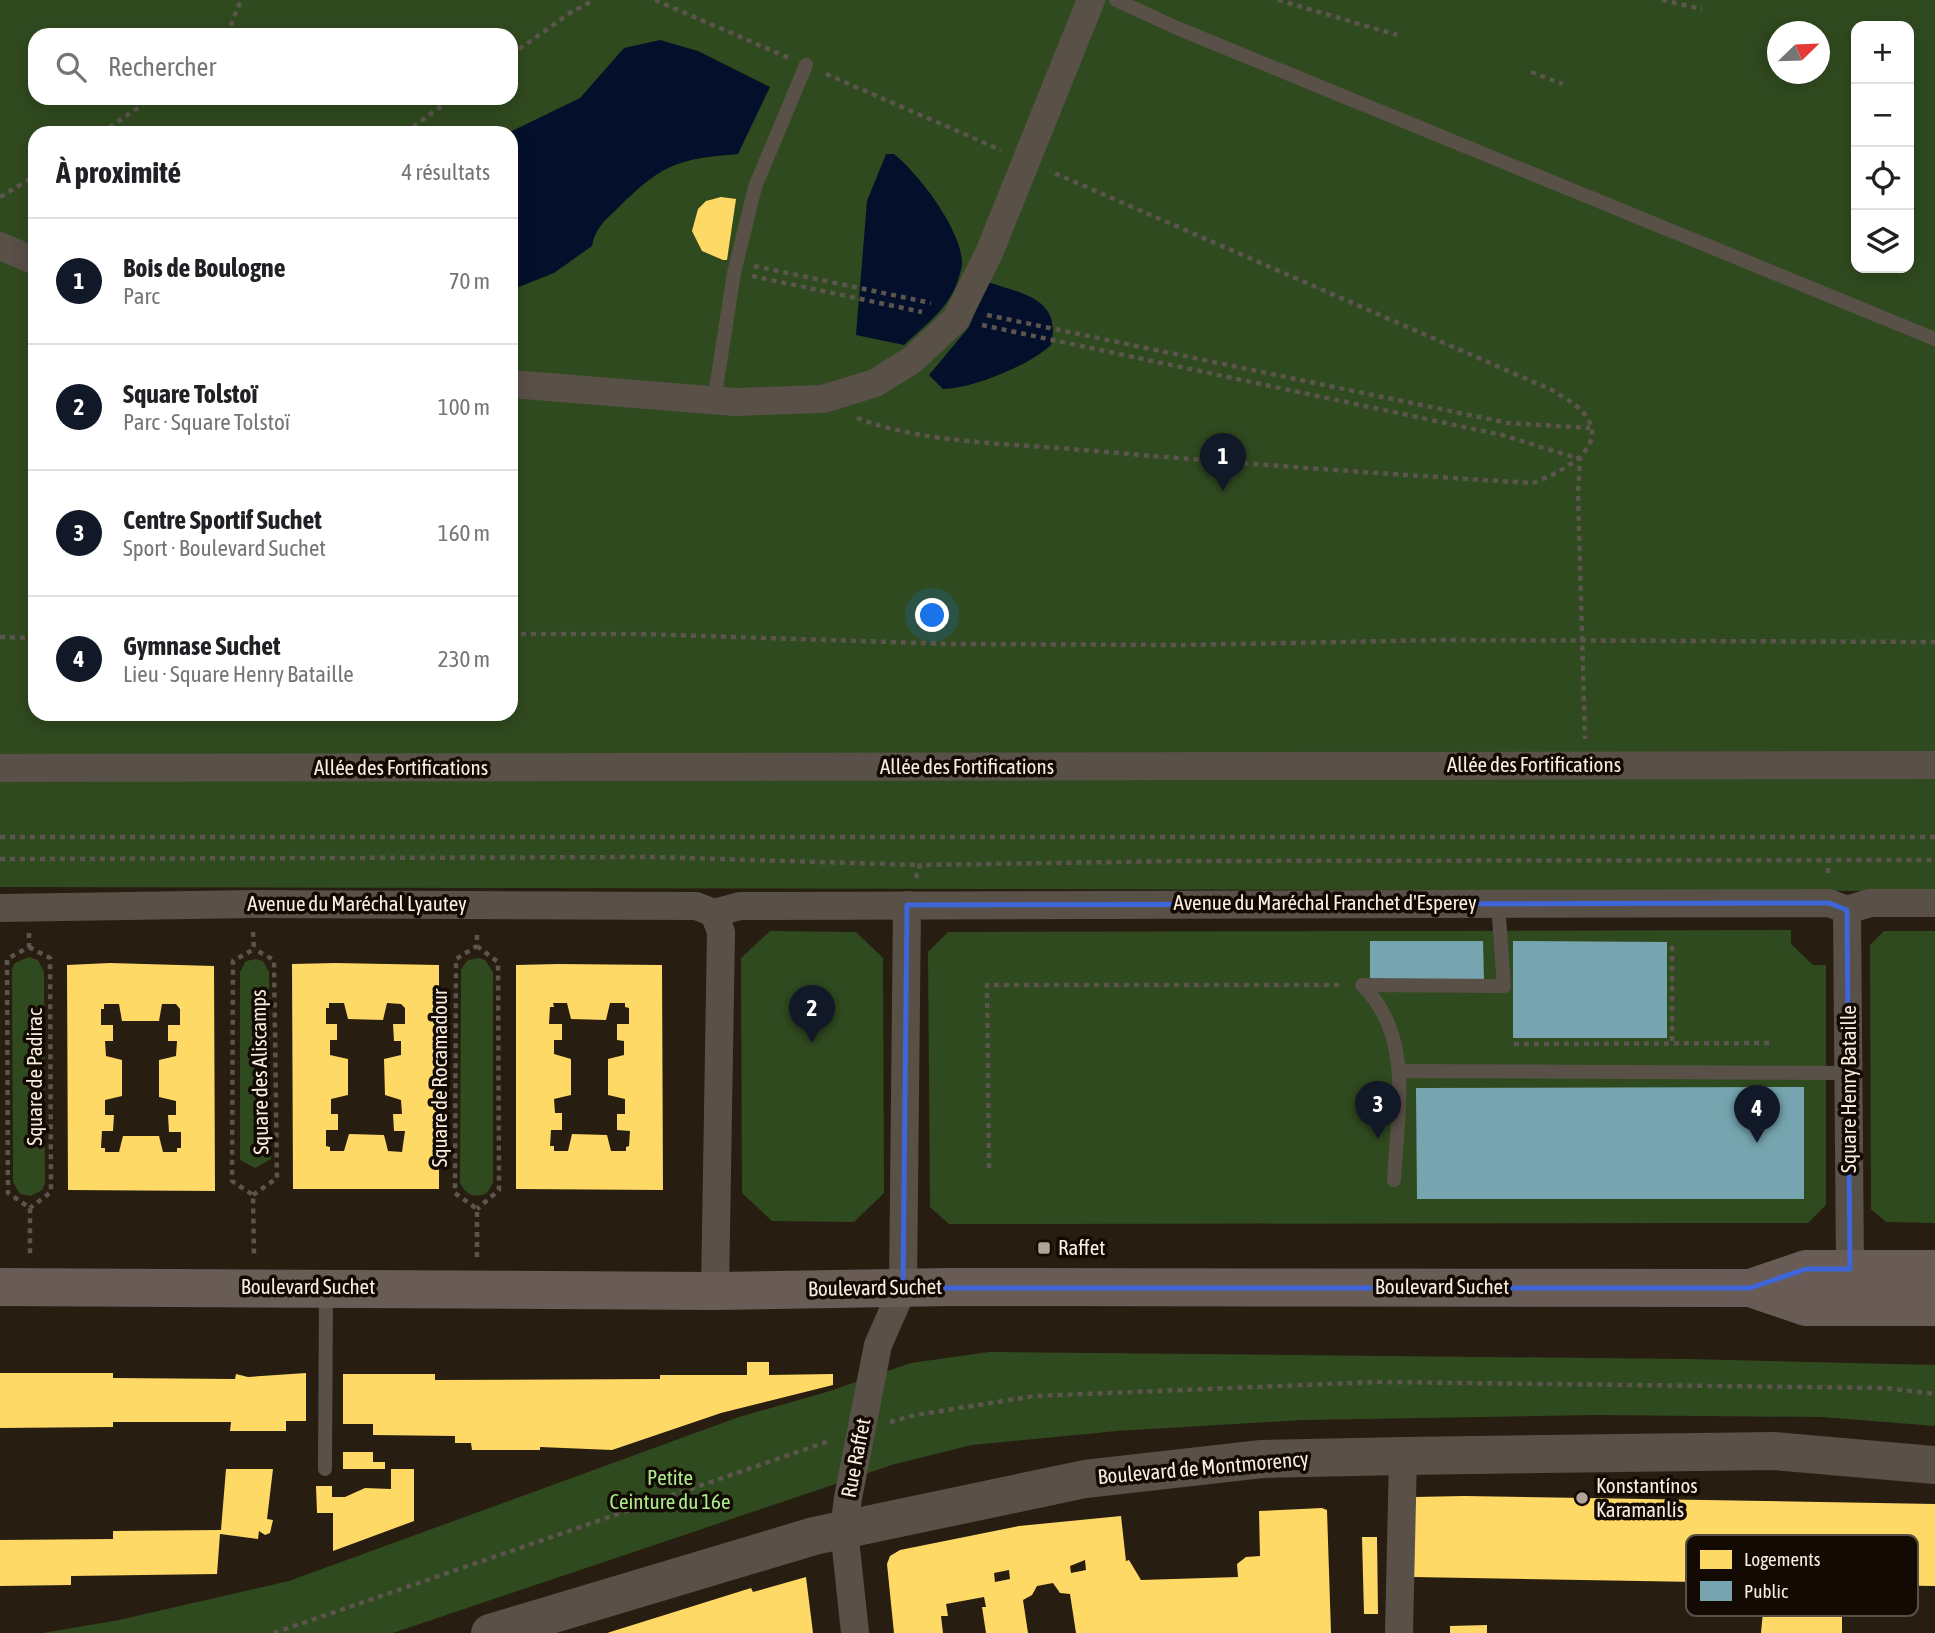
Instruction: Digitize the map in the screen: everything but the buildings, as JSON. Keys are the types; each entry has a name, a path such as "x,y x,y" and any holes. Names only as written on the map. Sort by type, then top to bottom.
{"main road":[{"name":"Boulevard Suchet","path":"1750,1288 1805,1269 1935,1269"},
{"name":"Boulevard Suchet","path":"15,1287 477,1287 715,1291 903,1288 1750,1288 1806,1307 1935,1307"}],"street":[{"path":"518,385 713,401 823,399 875,383 912,360 957,318 989,253 1028,161 1091,0"},
{"path":"0,246 28,258"},
{"name":"Allée des Fortifications","path":"0,768 1935,765"},
{"name":"Avenue du Maréchal Lyautey","path":"0,908 477,903 695,906 714,913"},
{"name":"Avenue du Maréchal Franchet d'Esperey","path":"714,913 740,906 1829,903 1847,910 1870,903 1935,903"},
{"path":"903,1288 907,905"},
{"name":"Square Henry Bataille","path":"1847,910 1850,1269"},
{"path":"714,913 721,932 715,1291"},
{"name":"Rue Raffet","path":"855,1633 844,1529 878,1345 903,1288"},
{"name":"Boulevard de Montmorency","path":"490,1633 844,1529 1085,1479 1262,1459 1774,1451 1935,1465"},
{"path":"1399,1633 1402,1457"}],"lane":[{"path":"1116,0 1215,44 1935,339"},
{"path":"713,401 735,267 755,187 806,65"},
{"path":"1362,985 1504,986 1498,903"},
{"path":"1362,985 1375,997 1388,1019 1397,1049 1399,1072 1394,1180"},
{"path":"1399,1072 1849,1073"},
{"path":"325,1469 326,1287"}],"path":[{"path":"230,28 241,0"},
{"path":"518,50 570,13 594,0"},
{"path":"655,0 1552,390 1580,410 1591,428 1588,449 1580,459 1562,472 1533,483 1206,461 944,438 888,430 855,417 823,399"},
{"path":"1278,0 1397,35"},
{"path":"1662,0 1702,9"},
{"path":"1531,72 1563,84"},
{"path":"110,126 142,105"},
{"path":"414,126 443,105"},
{"path":"0,197 28,180"},
{"path":"735,267 942,306"},
{"path":"735,267 935,315"},
{"path":"976,312 1508,424 1591,428"},
{"path":"971,322 1503,435 1580,459"},
{"path":"1580,459 1585,765"},
{"path":"518,634 640,634 954,644 1182,645 1442,640 1935,642"},
{"path":"0,637 28,638"},
{"path":"0,837 1935,837"},
{"path":"0,859 654,857 920,865 1828,858 1935,860"},
{"path":"1828,858 1828,879"},
{"path":"907,905 920,865"},
{"path":"477,903 477,946 498,962 499,1190 477,1209 477,1287"},
{"path":"254,904 254,949"},
{"path":"29,947 30,907"},
{"name":"Square de Rocamadour","path":"477,946 456,959 455,1193 477,1209"},
{"path":"1672,946 1672,1043"},
{"name":"Square de Padirac","path":"29,947 50,958 51,1178 51,1192 30,1208 8,1193 7,959 29,947"},
{"name":"Square des Aliscamps","path":"254,949 274,960 277,1178 253,1195 232,1181 232,975 233,961 254,949"},
{"path":"989,1168 987,985 1362,985"},
{"path":"1514,1044 1774,1044"},
{"path":"253,1195 255,1287"},
{"path":"15,1287 30,1208"}],"highlighted area":[{"path":"1829,903 1847,910 1850,1269 1806,1269 1750,1288 903,1288 907,905"}],"green space":[{"path":"0,0 1935,0 1935,891 0,887"},
{"path":"1791,930 1791,944 1813,965 1826,965 1826,1205 1808,1223 949,1224 930,1207 928,952 948,932"},
{"path":"770,931 856,932 883,958 884,1193 854,1222 772,1221 742,1193 741,958"},
{"path":"1884,931 1935,931 1935,1223 1886,1222 1871,1209 1870,945"},
{"path":"29,957 38,960 44,972 45,1184 42,1190 31,1196 20,1194 13,1182 12,969 15,963"},
{"path":"468,960 485,960 493,972 493,1183 487,1193 475,1196 468,1193 460,1183 461,969"},
{"path":"246,961 263,961 269,972 271,1159 255,1168 240,1160 240,972"},
{"name":"Petite Ceinture du 16e","path":"989,1352 1688,1359 1935,1365 1935,1426 1822,1417 1596,1415 1303,1420 1117,1431 972,1445 895,1464 393,1633 43,1633 119,1620 289,1581 739,1417 830,1391 911,1363"}],"water":[{"path":"660,40 698,51 770,87 738,154 700,158 672,166 660,173 606,220 598,229 592,246 554,273 518,287 518,128 580,98 624,48"},
{"path":"886,154 894,154 904,163 937,203 955,235 962,263 955,288 946,304 904,345 856,335 867,201"},
{"path":"988,282 1026,295 1045,308 1051,317 1053,329 1051,345 1042,353 1000,374 969,385 943,389 929,375 969,327"}],"place":[{"name":"Bois de Boulogne","path":"1223,491"},
{"name":"Square Tolstoï","path":"812,1043"},
{"name":"Centre Sportif Suchet","path":"1378,1139"},
{"name":"Gymnase Suchet","path":"1757,1143"},
{"name":"Raffet","path":"1044,1248"},
{"name":"Konstantínos Karamanlís","path":"1582,1498"}]}
